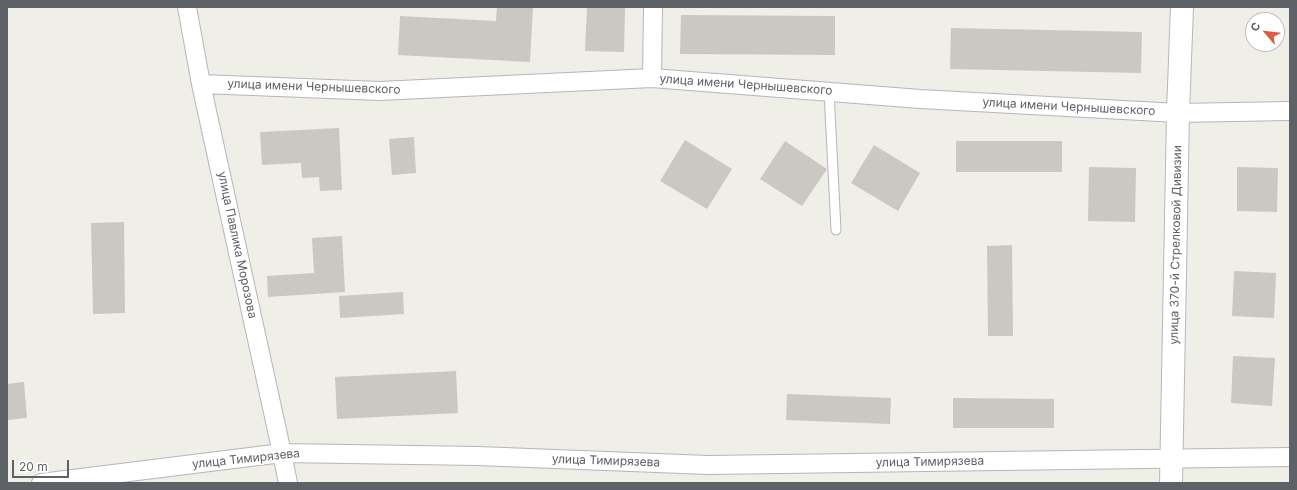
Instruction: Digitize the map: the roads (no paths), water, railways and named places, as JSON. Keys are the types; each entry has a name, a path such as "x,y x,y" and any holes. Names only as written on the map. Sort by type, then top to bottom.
{"street":[{"name":"улица Павлика Морозова","path":"187,7 202,84 288,483"},
{"path":"652,78 653,7"},
{"name":"улица 370-й Стрелковой Дивизии","path":"1171,483 1178,113 1182,7"},
{"name":"улица имени Чернышевского","path":"202,84 380,91 652,78 920,99 1178,113 1290,110"},
{"name":"улица Тимирязева","path":"41,483 282,453 478,456 708,465 1290,456"}],"lane":[{"path":"829,91 836,230"}]}
